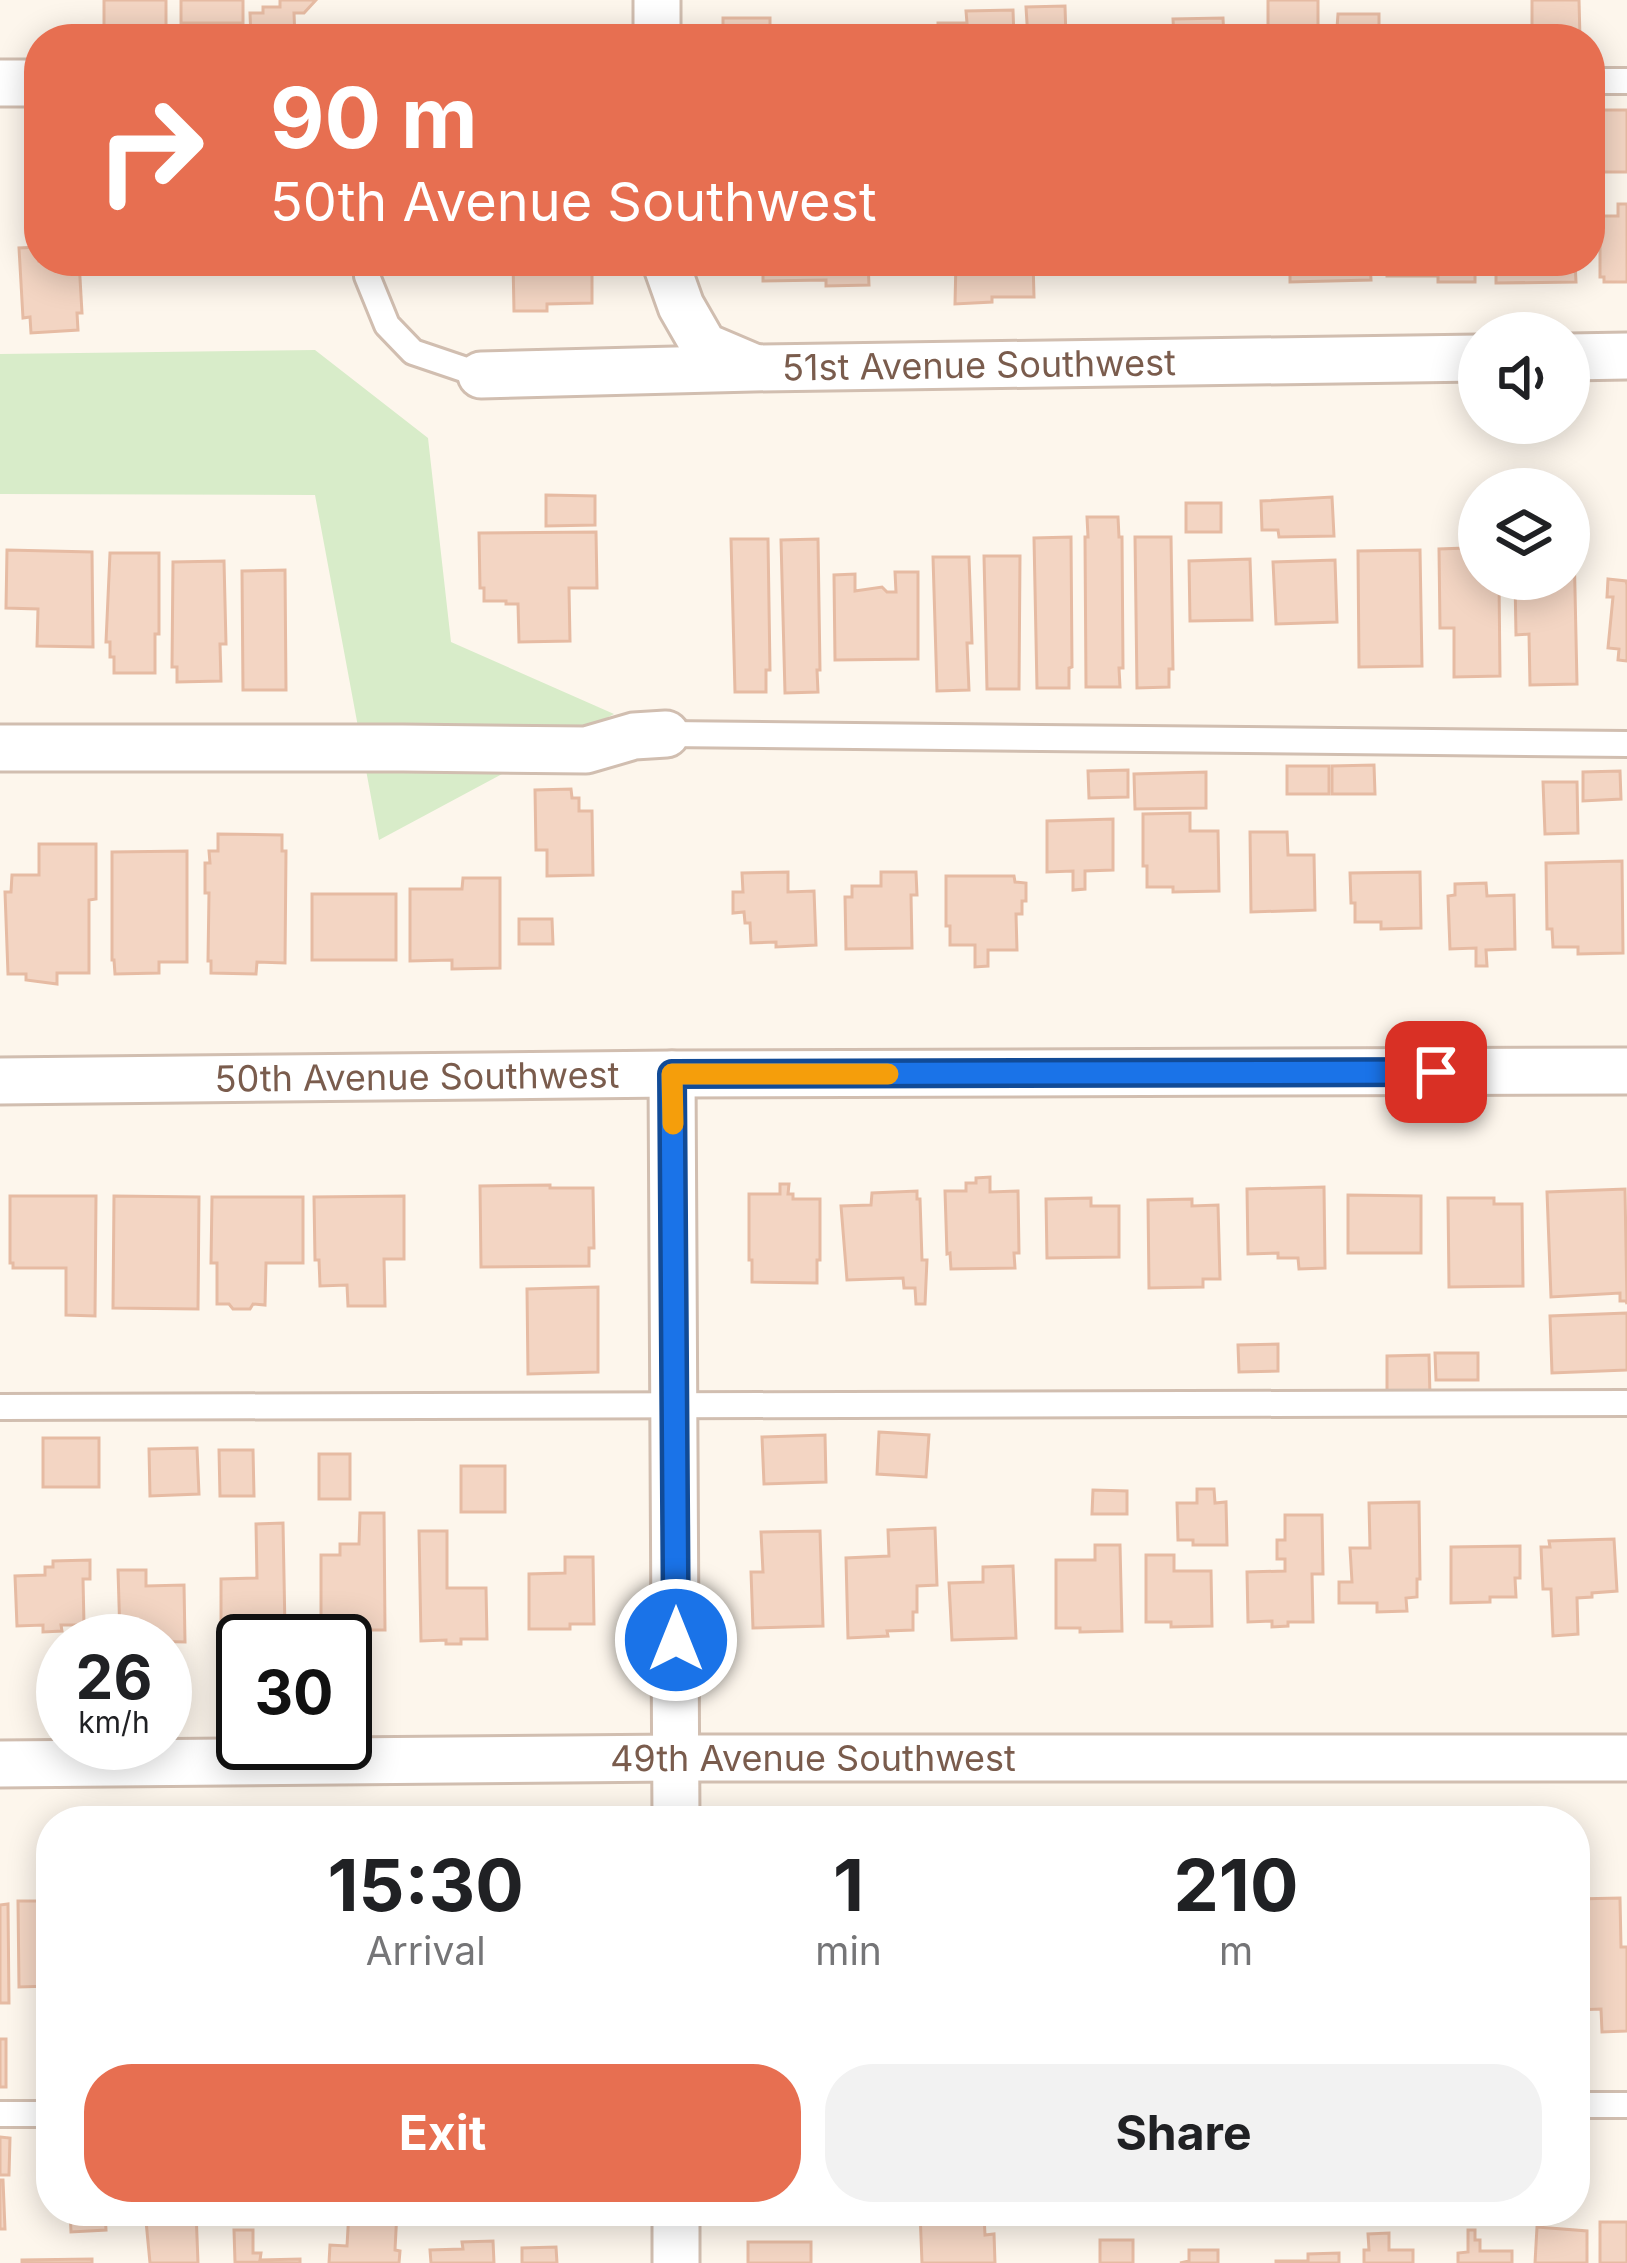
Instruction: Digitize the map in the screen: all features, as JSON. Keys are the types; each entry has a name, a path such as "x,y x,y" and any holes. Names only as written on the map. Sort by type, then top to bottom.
{"street":[{"path":"670,276 704,346 753,368"},
{"path":"1590,357 1627,356"},
{"name":"51st Avenue Southwest","path":"481,375 1458,358"},
{"path":"0,748 586,750 634,736 666,734"},
{"name":"50th Avenue Southwest","path":"0,1081 1627,1071"},
{"path":"672,1074 676,1806"},
{"name":"49th Avenue Southwest","path":"0,1764 1627,1758"},
{"path":"676,2226 676,2263"}],"lane":[{"path":"367,276 387,326 413,352 481,375"},
{"path":"666,734 1627,744"},
{"path":"0,1407 1627,1403"},
{"path":"1590,2105 1627,2105"},
{"path":"0,2114 36,2114"}],"green space":[{"path":"315,350 428,438 451,642 614,714 379,840 315,495 0,494 0,354"}],"building":[{"path":"104,0 166,0 166,24 104,24"},
{"path":"181,0 243,0 243,23 181,23"},
{"path":"280,0 316,0 304,13 294,13 294,24 250,24 250,13 280,7"},
{"path":"1268,0 1318,0 1318,24 1268,24"},
{"path":"1532,0 1579,0 1580,24 1532,24"},
{"path":"1065,6 1066,24 1027,24 1026,7"},
{"path":"1013,10 1013,24 938,24 967,23 966,11"},
{"path":"1338,14 1379,14 1379,24 1337,24"},
{"path":"723,18 770,18 770,24 723,24"},
{"path":"1223,18 1223,24 1173,24 1173,19"},
{"path":"1605,110 1627,110 1627,172 1605,172"},
{"path":"1618,204 1627,204 1627,282 1604,282 1600,276 1605,276 1605,216 1618,216"},
{"path":"19,248 24,248 24,276 80,276 78,330 31,333 30,317 23,318"},
{"path":"513,276 592,276 592,303 514,311"},
{"path":"763,276 869,276 869,285 826,286 826,280 763,281"},
{"path":"956,276 1033,276 1034,297 992,297 992,302 955,304"},
{"path":"1290,276 1371,276 1371,280 1290,282"},
{"path":"1438,276 1475,276 1475,282 1438,282"},
{"path":"1496,276 1576,276 1576,282 1496,283"},
{"path":"546,495 595,496 595,525 546,526"},
{"path":"1332,497 1334,536 1279,537 1278,530 1262,530 1261,501"},
{"path":"1186,503 1221,503 1221,532 1186,532"},
{"path":"1087,517 1118,517 1122,537 1120,687 1086,687"},
{"path":"596,532 597,588 569,588 570,641 519,642 518,604 484,601 479,533"},
{"path":"1071,537 1069,688 1037,688 1034,538"},
{"path":"1135,537 1171,537 1173,669 1169,669 1169,687 1137,688"},
{"path":"731,539 768,539 770,670 766,670 766,692 735,692"},
{"path":"818,539 818,692 785,693 781,540"},
{"path":"1458,548 1458,600 1499,600 1500,676 1454,677 1454,628 1440,628 1439,549"},
{"path":"7,550 92,552 93,647 37,646 38,609 6,608"},
{"path":"1420,550 1422,666 1359,667 1358,551"},
{"path":"110,553 159,553 155,673 114,673 114,657 106,642"},
{"path":"984,556 1020,556 1019,689 987,689"},
{"path":"933,557 969,557 969,690 937,691"},
{"path":"1250,559 1252,620 1190,621 1189,561"},
{"path":"1335,560 1337,622 1276,624 1273,562"},
{"path":"224,561 226,644 220,644 221,681 177,682 177,667 172,667 173,562"},
{"path":"285,570 286,690 243,690 242,571"},
{"path":"895,572 918,572 918,659 835,660 834,575 855,574 855,591 882,587 896,592"},
{"path":"1608,579 1627,585 1627,661 1618,660 1619,649 1608,648 1613,597 1607,597"},
{"path":"1515,600 1575,600 1577,684 1530,685 1529,634 1516,635"},
{"path":"1374,765 1375,794 1332,794 1332,766"},
{"path":"1287,766 1329,766 1329,794 1287,794"},
{"path":"1128,770 1128,797 1089,798 1088,771"},
{"path":"1620,771 1621,799 1583,801 1583,772"},
{"path":"1206,772 1206,808 1135,809 1134,774"},
{"path":"1543,782 1577,782 1578,833 1545,834"},
{"path":"571,789 572,798 579,798 579,811 592,811 593,875 547,876 547,850 536,850 535,790"},
{"path":"1190,813 1190,831 1218,831 1219,891 1147,887 1143,814"},
{"path":"1113,819 1113,870 1085,871 1085,889 1073,890 1073,871 1047,872 1047,821"},
{"path":"1250,832 1287,832 1288,855 1314,855 1315,910 1251,912"},
{"path":"218,834 282,835 282,851 286,851 285,963 257,962 256,974 211,973 205,863 210,863 209,851 218,851"},
{"path":"39,844 96,844 96,899 89,900 89,973 57,973 57,984 8,974 5,892 11,892 12,875 39,875"},
{"path":"187,851 187,962 159,962 159,973 115,974 112,852"},
{"path":"1622,861 1623,953 1578,954 1578,947 1553,947 1552,929 1547,929 1546,863"},
{"path":"788,872 788,892 814,891 816,945 751,943 744,912 733,913 733,892 743,892 742,873"},
{"path":"881,872 916,872 917,895 911,895 912,948 846,949 845,897 852,897 852,886 881,886"},
{"path":"1420,872 1421,928 1381,929 1381,922 1355,922 1350,873"},
{"path":"946,876 1014,876 1015,882 1026,883 1022,914 1016,914 1017,950 988,950 988,966 975,967 975,945 950,945"},
{"path":"463,878 500,878 500,968 452,969 452,960 410,961 410,889 462,889"},
{"path":"1486,883 1487,896 1514,895 1515,949 1486,950 1487,966 1476,966 1476,948 1450,949 1448,896 1455,895 1455,884"},
{"path":"312,894 396,894 396,960 312,960"},
{"path":"519,919 552,919 553,944 519,944"},
{"path":"990,1177 990,1192 1018,1191 1015,1268 951,1269 945,1191 966,1191 966,1183"},
{"path":"780,1184 789,1184 793,1199 820,1199 817,1283 752,1282 749,1194 780,1194"},
{"path":"480,1186 593,1188 594,1248 589,1248 589,1266 481,1267"},
{"path":"1324,1187 1325,1268 1299,1269 1298,1258 1278,1258 1278,1253 1248,1254 1247,1189"},
{"path":"1625,1189 1627,1304 1620,1301 1620,1293 1551,1297 1547,1192"},
{"path":"917,1191 922,1260 927,1260 925,1304 916,1304 915,1288 904,1288 903,1278 847,1280 841,1206 871,1205 872,1193"},
{"path":"1348,1195 1421,1196 1421,1253 1348,1253"},
{"path":"10,1196 96,1196 95,1316 66,1315 66,1268 13,1268"},
{"path":"114,1196 199,1197 198,1309 113,1308"},
{"path":"404,1196 404,1259 384,1259 385,1306 348,1306 347,1285 320,1286 314,1197"},
{"path":"212,1197 303,1197 303,1263 266,1263 265,1305 233,1309 217,1304 217,1263 211,1263"},
{"path":"1091,1198 1091,1206 1119,1206 1119,1257 1047,1258 1046,1199"},
{"path":"1448,1198 1494,1198 1494,1204 1522,1204 1523,1286 1449,1287"},
{"path":"1192,1199 1192,1206 1218,1205 1220,1279 1203,1279 1203,1287 1149,1288 1148,1200"},
{"path":"598,1287 598,1372 528,1374 527,1289"},
{"path":"1627,1313 1627,1370 1552,1373 1550,1316"},
{"path":"1278,1344 1278,1371 1239,1372 1238,1345"},
{"path":"1435,1353 1478,1353 1478,1380 1436,1380"},
{"path":"1429,1355 1430,1397 1387,1397 1387,1356"},
{"path":"879,1432 929,1435 926,1477 877,1474"},
{"path":"825,1435 826,1482 764,1484 762,1437"},
{"path":"43,1438 99,1438 99,1487 43,1487"},
{"path":"197,1448 199,1494 150,1496 149,1449"},
{"path":"219,1450 253,1450 254,1496 220,1496"},
{"path":"319,1454 350,1454 350,1499 319,1499"},
{"path":"461,1466 505,1466 505,1512 461,1512"},
{"path":"1197,1489 1214,1489 1215,1503 1226,1502 1227,1545 1178,1540 1177,1503 1197,1503"},
{"path":"1093,1490 1127,1491 1127,1514 1092,1514"},
{"path":"1419,1502 1420,1579 1417,1597 1406,1598 1407,1611 1377,1612 1377,1603 1339,1603 1339,1582 1352,1582 1350,1548 1370,1548 1369,1503"},
{"path":"360,1513 384,1513 385,1630 372,1630 372,1614 321,1614 321,1555 340,1555 340,1544 359,1544"},
{"path":"1285,1515 1322,1515 1323,1574 1312,1574 1313,1622 1272,1627 1272,1621 1248,1622 1247,1572 1285,1571 1285,1559 1277,1559 1277,1540 1285,1540"},
{"path":"283,1523 285,1614 221,1614 221,1579 257,1578 256,1524"},
{"path":"935,1528 937,1585 917,1586 913,1630 848,1638 846,1558 889,1556 888,1530"},
{"path":"419,1531 447,1531 447,1588 486,1588 487,1639 461,1639 461,1644 421,1641"},
{"path":"820,1531 823,1626 753,1628 751,1572 763,1572 761,1532"},
{"path":"1614,1539 1617,1591 1577,1598 1578,1634 1553,1636 1551,1589 1543,1589 1541,1547 1550,1547 1549,1541"},
{"path":"1095,1545 1120,1545 1122,1631 1056,1628 1056,1560 1095,1560"},
{"path":"1520,1546 1516,1597 1451,1603 1451,1547"},
{"path":"1146,1555 1174,1555 1174,1571 1211,1571 1212,1626 1146,1622"},
{"path":"565,1557 593,1557 594,1624 529,1629 529,1574 565,1573"},
{"path":"90,1560 90,1579 83,1579 84,1614 36,1614 36,1625 17,1626 15,1576 45,1575 45,1567 53,1567 53,1561"},
{"path":"1013,1566 1016,1638 952,1640 949,1583 983,1582 983,1567"},
{"path":"118,1570 146,1570 146,1586 184,1585 185,1614 119,1614"},
{"path":"1620,1898 1621,1947 1627,1947 1627,2031 1602,2032 1601,2009 1590,2009 1590,1899"},
{"path":"18,1901 36,1901 36,1986 19,1987"},
{"path":"8,1904 9,2003 0,2003 0,1905"},
{"path":"0,2039 6,2039 6,2087 0,2087"},
{"path":"0,2137 10,2138 9,2175 0,2175"},
{"path":"3,2180 5,2229 0,2229"},
{"path":"1600,2222 1627,2222 1627,2263 1600,2263"},
{"path":"71,2226 106,2226 106,2230 71,2232"},
{"path":"146,2226 197,2226 198,2263 150,2263"},
{"path":"348,2226 396,2226 399,2263 329,2263 330,2245 347,2246"},
{"path":"921,2226 985,2226 985,2235 994,2234 995,2263 922,2263"},
{"path":"1537,2227 1587,2231 1587,2263 1535,2263"},
{"path":"234,2230 253,2230 253,2253 261,2253 260,2260 300,2259 300,2263 235,2262"},
{"path":"1468,2230 1475,2230 1480,2251 1512,2251 1512,2263 1458,2263 1458,2253 1468,2252"},
{"path":"1389,2233 1389,2250 1413,2250 1413,2263 1364,2263 1368,2234"},
{"path":"1100,2240 1133,2240 1133,2263 1100,2263"},
{"path":"493,2241 494,2263 431,2263 430,2250 463,2249 462,2242"},
{"path":"748,2242 811,2242 811,2263 748,2263"},
{"path":"556,2247 557,2263 522,2263 522,2248"},
{"path":"1189,2250 1218,2250 1218,2263 1180,2263 1189,2261"},
{"path":"1339,2253 1339,2263 1276,2263 1308,2261 1308,2254"},
{"path":"92,2259 92,2263 22,2263 22,2260"}],"slow traffic":[{"path":"673,1124 672,1074 888,1074"}],"route":[{"path":"676,1640 672,1074 1436,1072"}]}
